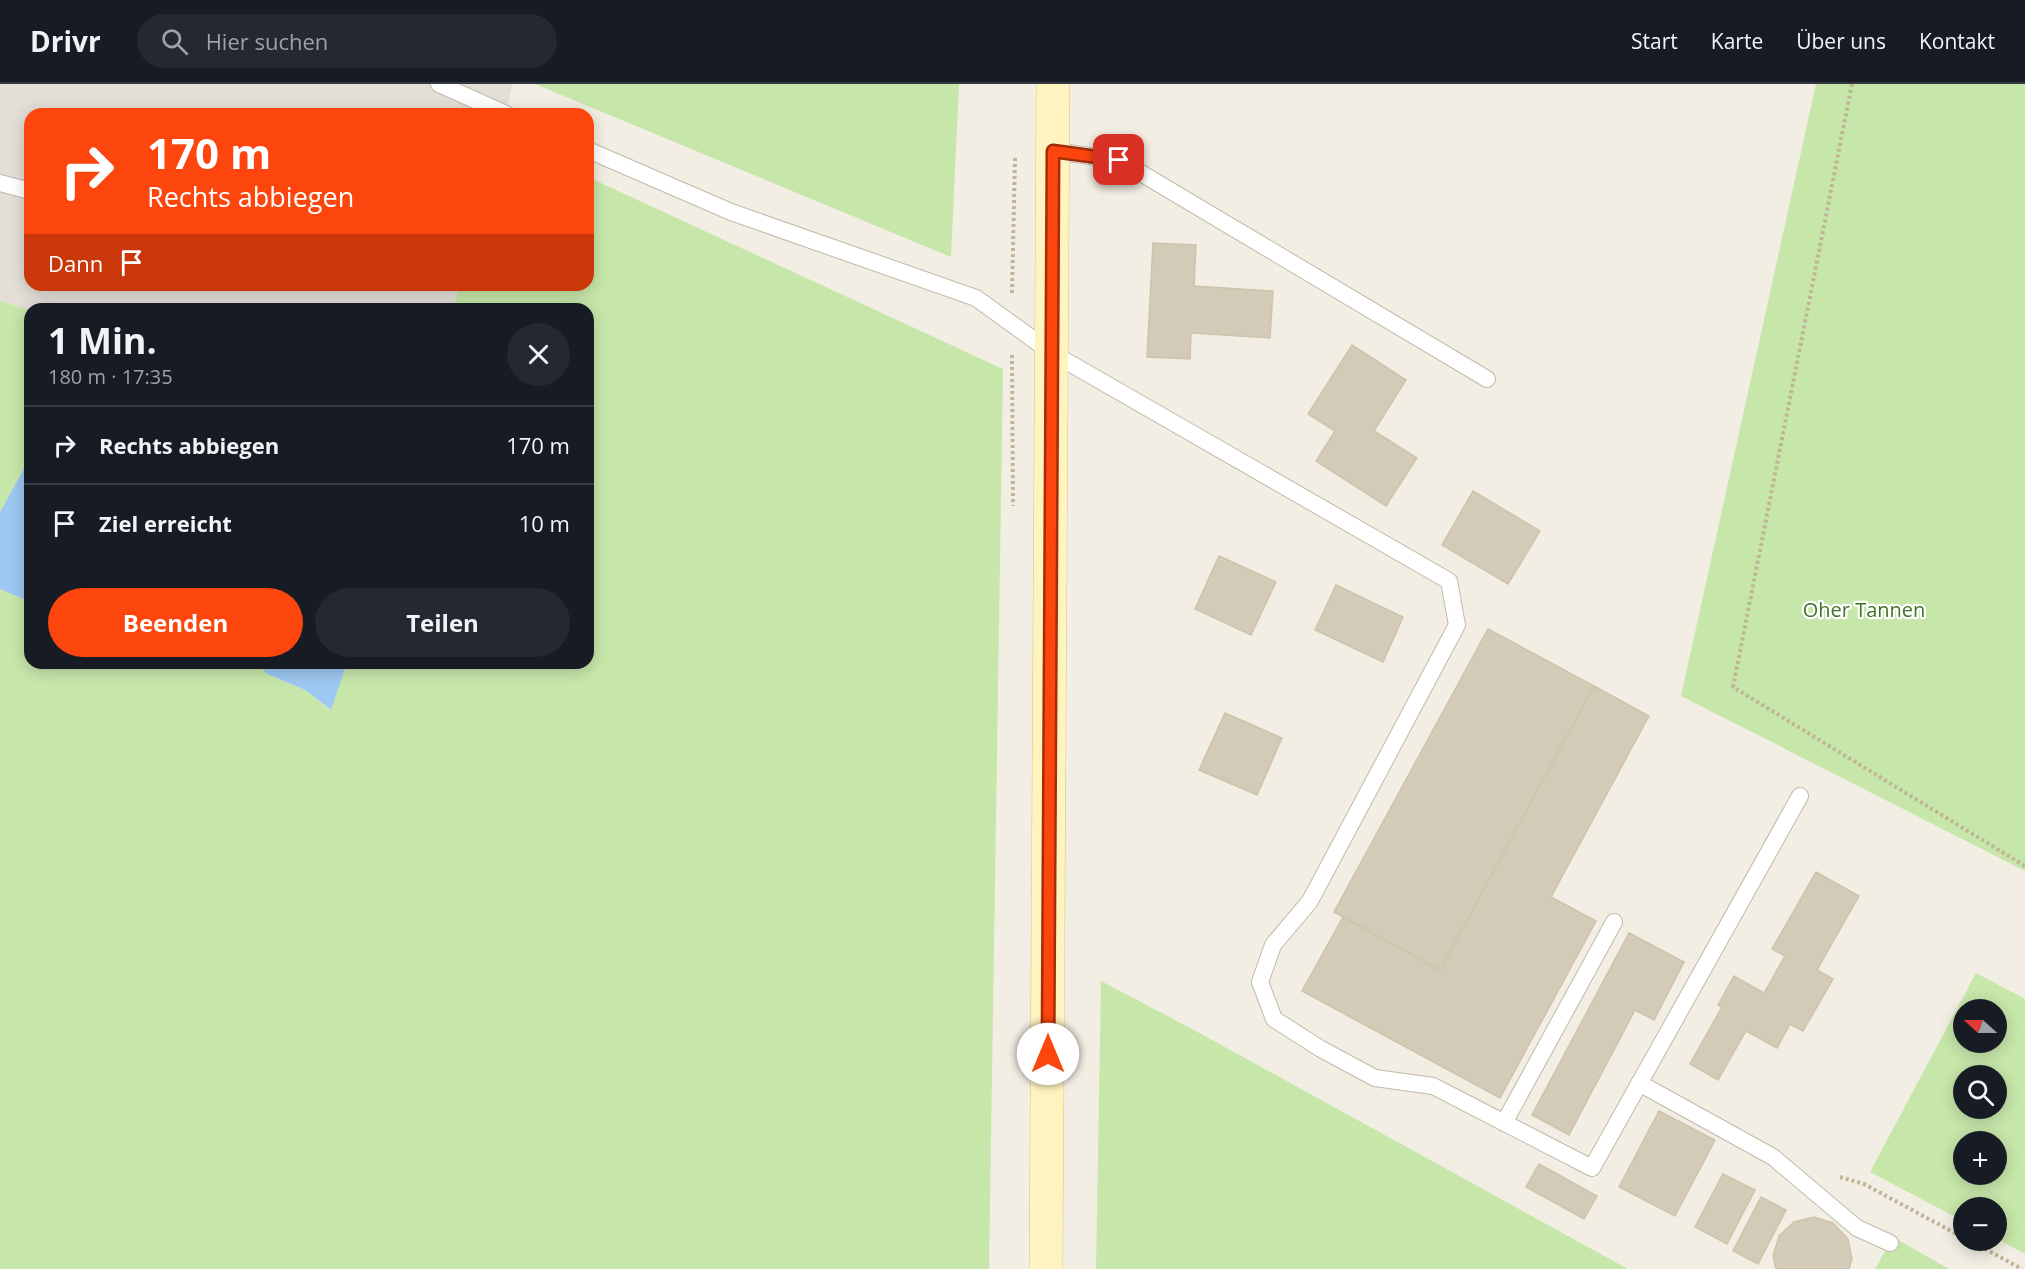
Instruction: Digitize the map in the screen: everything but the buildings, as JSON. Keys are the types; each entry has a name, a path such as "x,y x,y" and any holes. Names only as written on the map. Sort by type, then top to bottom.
{"main road":[{"path":"1046,1269 1053,84"}],"lane":[{"path":"439,84 493,108"},
{"path":"1053,151 1119,160 1487,379"},
{"path":"594,153 731,212 976,298 1053,353 1449,581 1457,626 1310,901 1273,945 1260,982 1274,1019 1321,1049 1375,1078 1433,1086 1592,1168 1800,796"},
{"path":"0,183 24,189"},
{"path":"1504,1123 1614,922"},
{"path":"1639,1083 1773,1156 1857,1228 1890,1243"}],"path":[{"path":"1852,84 1733,687 2025,866"},
{"path":"1833,1175 1864,1184 1953,1232"},
{"path":"1989,1251 2022,1269"}],"shaded area":[{"path":"0,84 513,84 507,108 24,108 24,291 458,291 455,303 24,303 24,308 0,301"}],"green space":[{"path":"535,84 959,84 951,257 594,108"},
{"name":"Oher Tannen","path":"1816,84 2025,84 2025,871 1681,696"},
{"path":"594,180 1003,369 989,1269 0,1269 0,589 24,599 24,669 263,669 265,673 305,690 330,710 345,669 594,669 594,303 455,303 458,291 594,291"},
{"path":"0,301 24,308 24,469 0,512"},
{"path":"1976,973 2025,999 2025,1254 2007,1244 2007,1197 1953,1197 1953,1216 1870,1172 1953,1016 1953,1053 2007,1053 2007,999 1962,999"},
{"path":"1101,981 1194,1030 1628,1269 1096,1269"},
{"path":"1893,1237 1949,1269 1875,1269"}],"water":[{"path":"24,469 24,599 0,589 0,512"},
{"path":"263,669 345,669 331,710 305,690 265,673"}],"route":[{"path":"1048,1054 1053,151 1119,160"}]}
